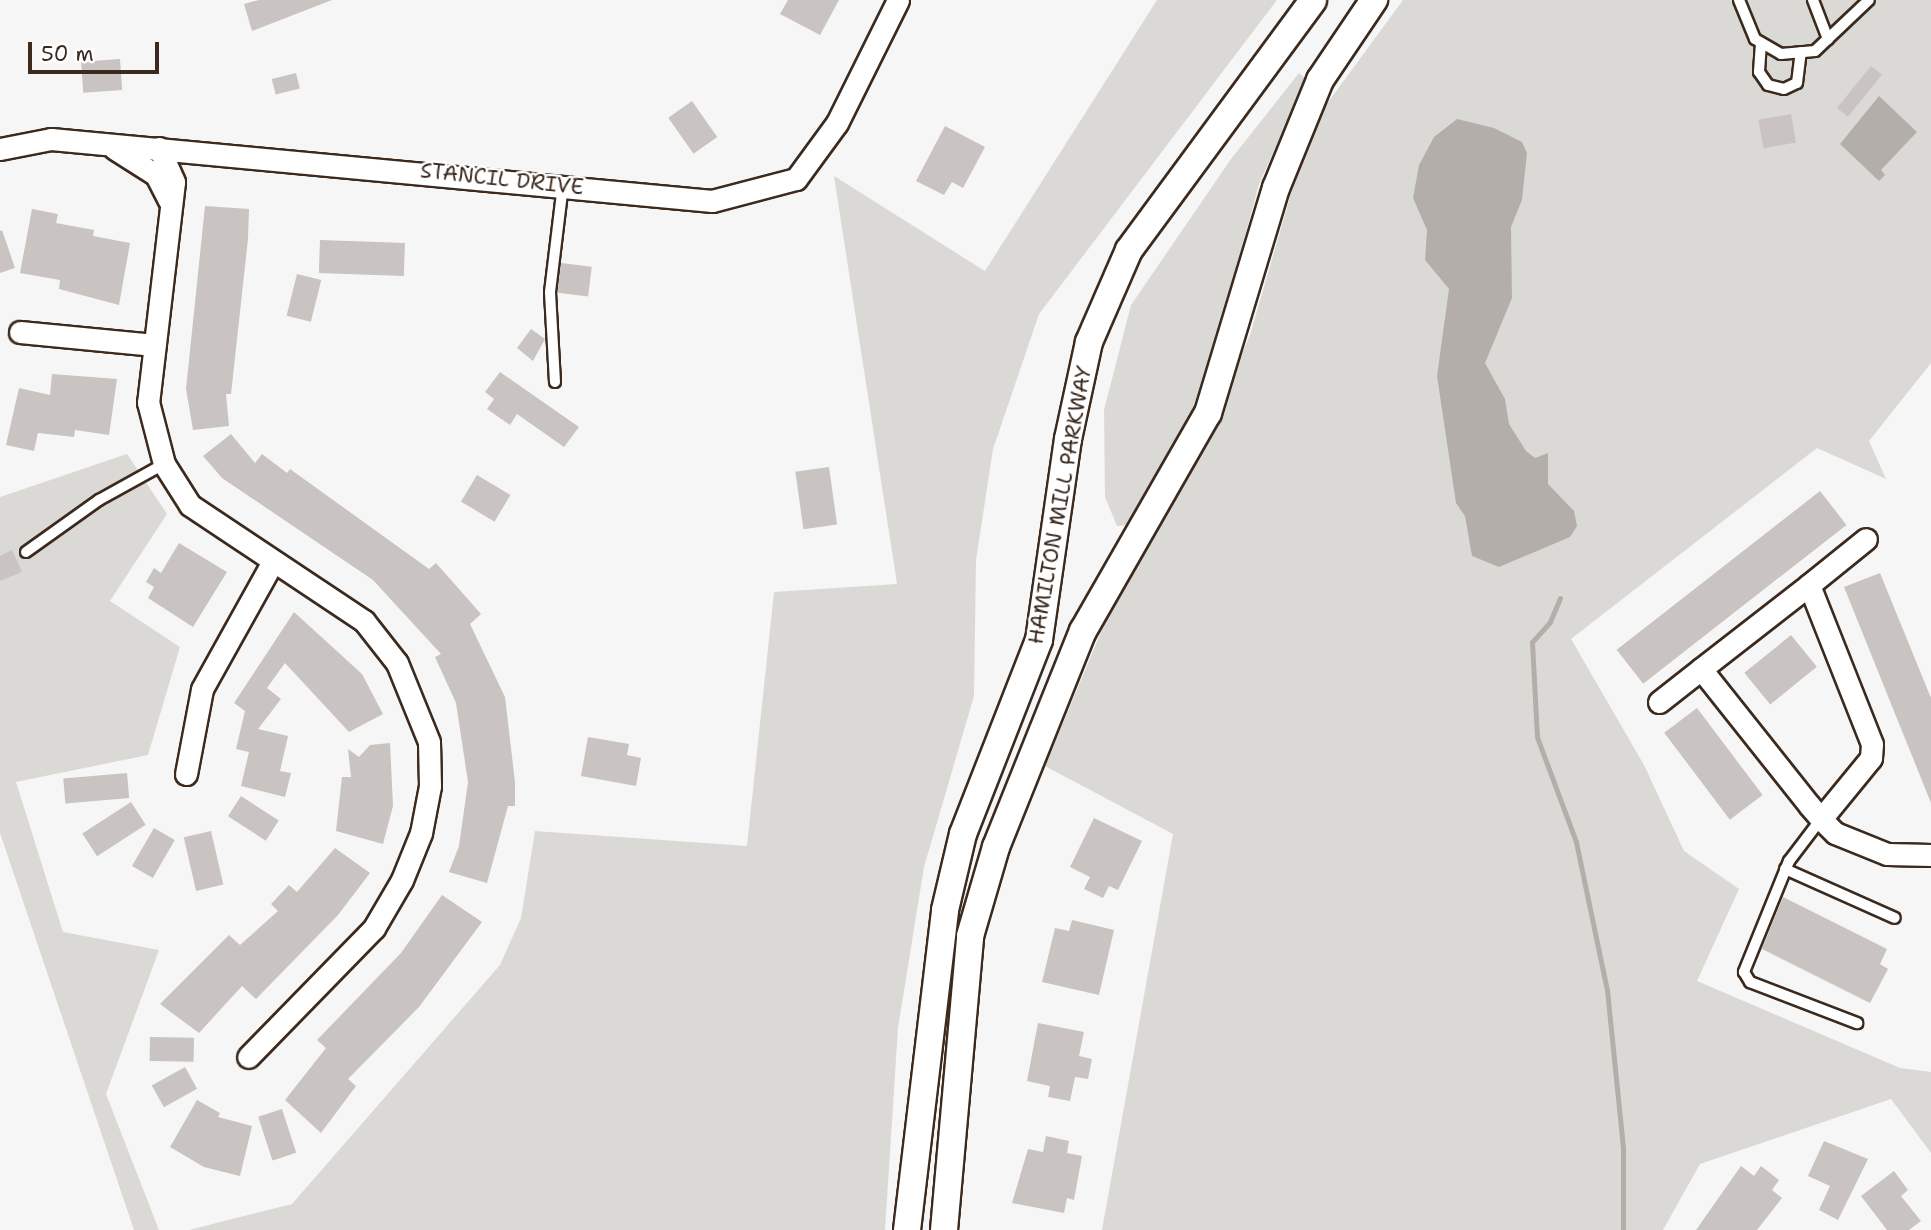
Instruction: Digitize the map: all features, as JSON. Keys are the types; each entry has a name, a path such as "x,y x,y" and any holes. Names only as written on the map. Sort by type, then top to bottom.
{"street":[{"name":"STANCIL DRIVE","path":"0,149 51,139 712,201 796,179 836,124 898,0"},
{"name":"HAMILTON MILL PARKWAY","path":"913,1229 945,910 963,834 1039,640 1068,439 1089,342 1129,250 1313,0"},
{"name":"HAMILTON MILL PARKWAY","path":"944,1230 970,936 996,847 1083,631 1208,413 1276,188 1320,80 1374,0"},
{"path":"100,143 142,161 169,201"},
{"path":"159,148 172,168 148,402 164,464 190,505 272,563 364,621 397,663 429,742 430,786 421,833 402,880 374,928 248,1056"},
{"path":"20,332 154,345"},
{"path":"1659,702 1866,539"},
{"path":"186,774 202,689 272,563"},
{"path":"1809,585 1872,744 1871,758 1821,819"},
{"path":"1701,669 1835,833 1887,854 1931,855"}],"lane":[{"path":"1739,0 1761,43 1759,72 1768,85 1784,89 1797,83 1801,52"},
{"path":"1813,0 1828,39"},
{"path":"1761,43 1782,54 1815,51 1869,0"},
{"path":"555,382 550,292 563,185"},
{"path":"26,552 99,500 164,464"},
{"path":"1821,819 1785,869 1744,972 1750,982 1857,1023"},
{"path":"1785,869 1895,918"}],"shaded area":[{"path":"1157,0 1277,0 1039,314 993,449 976,560 974,696 924,867 898,1028 885,1230 189,1230 292,1204 500,965 521,918 535,831 747,846 774,592 897,584 834,176 985,271"},
{"path":"1403,0 1931,0 1931,363 1869,441 1886,479 1817,448 1571,639 1644,765 1684,851 1739,889 1697,981 1900,1068 1931,1072 1931,1153 1891,1099 1700,1164 1663,1230 1102,1230 1173,834 1045,766 1112,606 1192,470 1250,335 1297,173 1326,105"},
{"path":"1299,73 1306,79 1259,184 1211,362 1191,412 1126,525 1117,526 1105,497 1104,410 1131,305 1231,159"},
{"path":"1879,96 1917,132 1881,170 1885,175 1879,181 1840,144"},
{"path":"1457,119 1494,128 1522,142 1527,153 1522,200 1511,227 1512,298 1485,363 1505,399 1509,424 1526,451 1535,458 1548,453 1548,484 1574,511 1577,526 1570,537 1499,567 1472,556 1465,516 1456,503 1437,376 1449,289 1425,260 1427,230 1413,198 1419,165 1434,137"},
{"path":"127,454 167,514 110,601 180,647 148,755 16,782 63,932 159,950 106,1094 159,1230 134,1230 0,833 0,497"}],"building":[{"path":"259,0 332,0 252,31 244,4"},
{"path":"788,0 839,0 820,35 780,14"},
{"path":"120,59 122,90 83,93 81,62"},
{"path":"1871,66 1882,75 1848,117 1837,108"},
{"path":"296,73 300,89 276,95 272,79"},
{"path":"692,101 717,137 693,154 668,118"},
{"path":"1791,114 1796,143 1764,148 1759,120"},
{"path":"945,126 985,147 963,188 952,182 944,195 916,181"},
{"path":"205,206 249,209 248,239 231,394 226,394 229,426 193,430 186,389"},
{"path":"32,209 58,214 56,223 94,230 93,236 130,243 119,305 59,289 60,280 20,273"},
{"path":"2,230 15,268 0,273 0,231"},
{"path":"320,240 405,243 404,276 319,273"},
{"path":"561,263 592,267 588,297 557,293"},
{"path":"297,274 321,280 311,322 287,316"},
{"path":"531,329 545,339 533,361 517,348"},
{"path":"500,372 579,427 564,447 517,414 510,425 487,409 494,399 485,392"},
{"path":"52,374 117,379 109,435 75,430 74,437 38,433 34,451 6,445 19,388 50,395"},
{"path":"231,434 255,463 262,454 287,473 290,469 429,569 436,563 481,614 470,624 505,697 515,782 515,806 508,806 487,883 449,872 459,846 468,782 456,703 435,657 441,654 373,580 222,478 203,456"},
{"path":"829,467 837,524 803,529 795,472"},
{"path":"477,475 510,495 494,522 461,502"},
{"path":"1820,491 1846,525 1643,684 1617,650"},
{"path":"179,543 227,572 193,627 148,598 154,587 146,582 154,568 161,573"},
{"path":"12,550 22,572 0,581 0,556"},
{"path":"1880,573 1931,698 1931,803 1844,587"},
{"path":"294,612 362,674 383,714 349,732 285,663 267,688 281,699 258,729 288,736 280,771 291,773 285,797 241,786 249,752 236,749 245,711 234,703"},
{"path":"1791,635 1817,667 1770,705 1744,673"},
{"path":"1697,708 1763,795 1730,820 1664,733"},
{"path":"588,737 629,744 627,755 641,758 636,786 581,776"},
{"path":"390,743 393,806 383,844 336,831 342,777 351,777 348,749 359,757 370,745"},
{"path":"127,773 129,798 65,803 63,779"},
{"path":"241,796 279,821 266,841 228,816"},
{"path":"131,802 146,825 97,856 82,834"},
{"path":"1094,818 1142,841 1118,890 1109,886 1103,898 1084,889 1090,877 1070,867"},
{"path":"154,828 175,840 153,878 132,866"},
{"path":"211,831 223,885 196,891 184,837"},
{"path":"335,848 370,873 338,915 256,999 242,986 199,1033 160,1004 229,935 240,945 278,911 271,904 289,885 297,892"},
{"path":"442,895 482,922 419,1007 348,1079 356,1086 321,1133 285,1100 326,1048 317,1040 401,953"},
{"path":"1783,897 1887,949 1880,964 1888,969 1870,1003 1762,949"},
{"path":"1072,920 1114,930 1099,995 1042,982 1055,928 1069,931"},
{"path":"1038,1023 1084,1032 1079,1056 1092,1059 1088,1079 1075,1077 1070,1101 1048,1097 1050,1086 1027,1081"},
{"path":"150,1037 194,1038 194,1062 150,1061"},
{"path":"185,1067 197,1089 164,1107 152,1085"},
{"path":"197,1100 220,1113 218,1117 252,1126 240,1176 204,1167 170,1147"},
{"path":"282,1109 296,1153 272,1160 258,1117"},
{"path":"1046,1136 1069,1141 1067,1153 1082,1156 1074,1200 1067,1198 1064,1213 1012,1203 1028,1149 1043,1152"},
{"path":"1824,1141 1868,1159 1838,1220 1819,1210 1830,1186 1808,1176"},
{"path":"1741,1166 1754,1176 1761,1166 1779,1180 1772,1190 1782,1198 1757,1230 1696,1230"},
{"path":"1894,1171 1908,1190 1901,1196 1921,1221 1909,1230 1887,1230 1861,1196"}],"waterway":[{"path":"1560,598 1550,622 1532,642 1537,737 1576,842 1607,990 1623,1148 1623,1230"}]}
